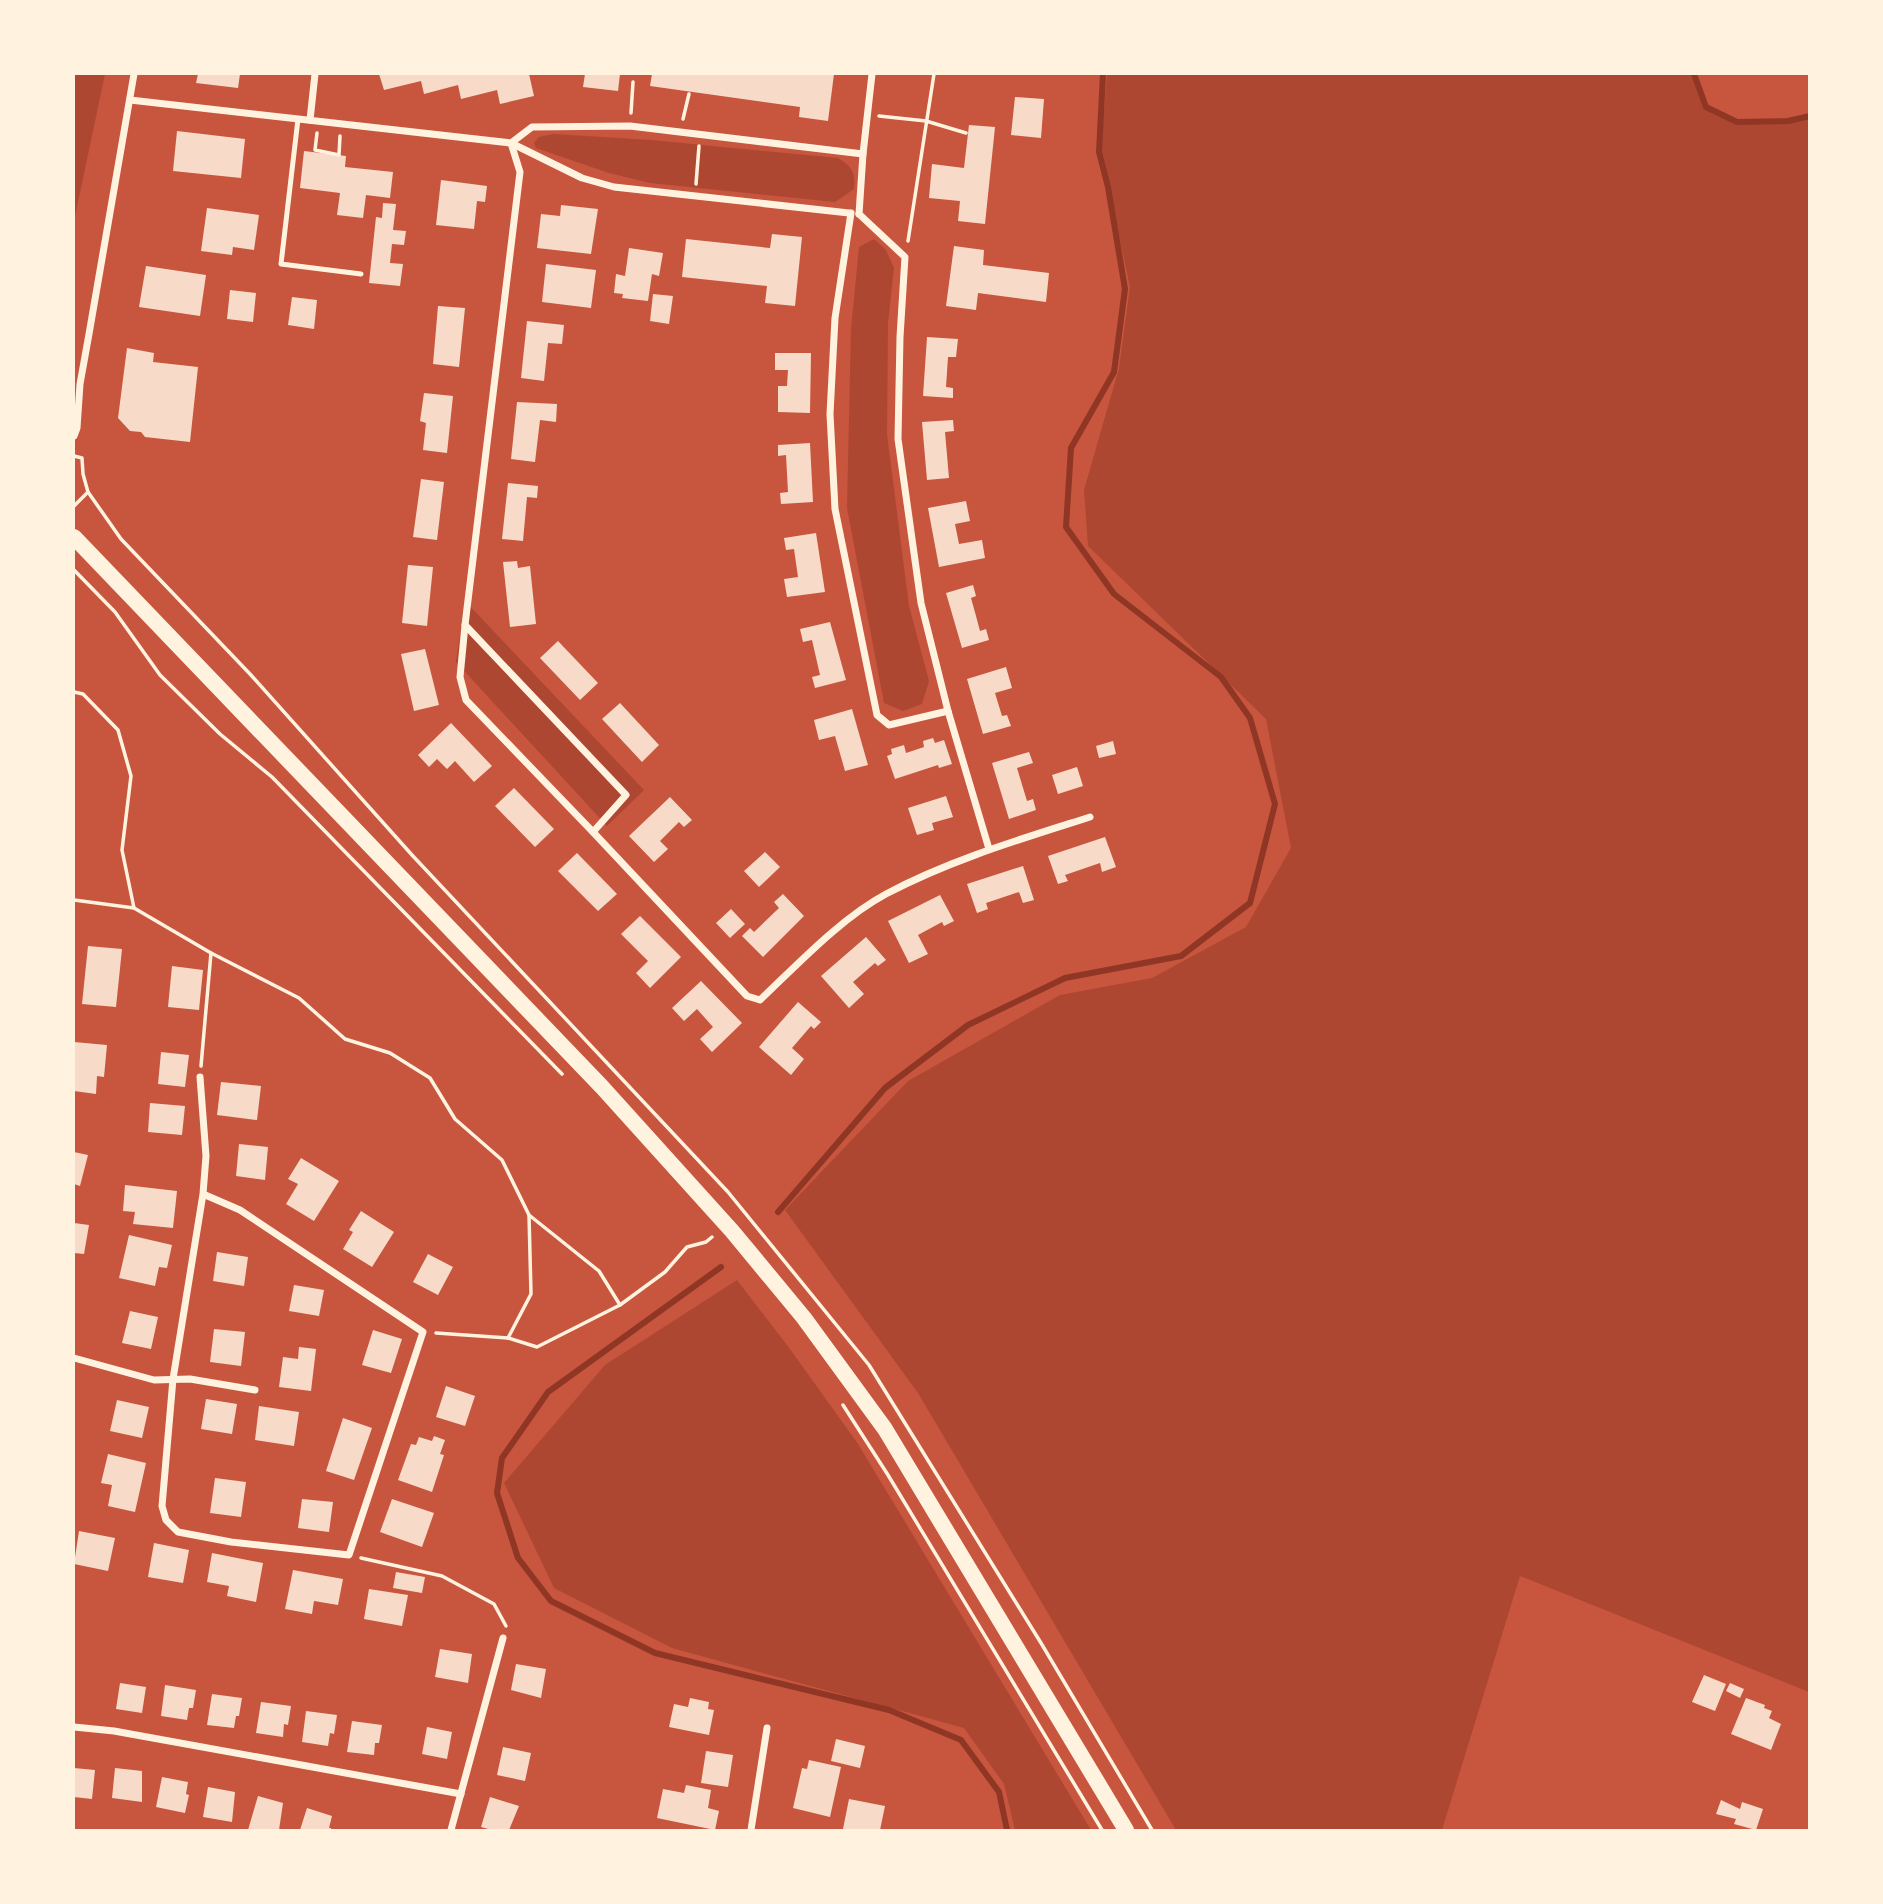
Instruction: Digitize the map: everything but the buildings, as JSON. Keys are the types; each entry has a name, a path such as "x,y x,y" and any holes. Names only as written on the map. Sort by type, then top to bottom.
{"main road":[{"path":"74,537 602,1087 732,1231 804,1318 885,1429 1126,1830"}],"street":[{"path":"74,436 80,384 134,74"},
{"path":"310,120 315,74"},
{"path":"859,214 872,74"},
{"path":"130,100 511,143 582,178 614,187 859,214 905,257 898,439 921,603 948,711 989,849"},
{"path":"511,143 532,127 630,125 863,154"},
{"path":"511,143 520,172 465,625 460,677 466,700 747,996 760,1000 830,934 885,895 989,849 1090,817"},
{"path":"849,213 835,318 831,414 835,509 877,715 889,725 948,711"},
{"path":"74,398 80,384"},
{"path":"465,625 626,795 593,832"},
{"path":"200,1077 206,1156 203,1194 173,1379 162,1506 166,1520 178,1532 231,1542 349,1555 423,1332 240,1210 203,1194"},
{"path":"74,1358 154,1380 190,1379 255,1390"},
{"path":"451,1830 503,1638"},
{"path":"74,1727 128,1734 461,1794"},
{"path":"751,1830 767,1728"}],"lane":[{"path":"298,119 281,264 362,274"}],"path":[{"path":"905,257 934,74"},
{"path":"630,125 633,82"},
{"path":"681,131 689,94"},
{"path":"867,114 926,121 966,133"},
{"path":"319,122 316,150 338,155 339,146"},
{"path":"695,197 700,133"},
{"path":"74,456 82,458 88,492 121,539 250,674 412,855 728,1192"},
{"path":"74,506 88,492"},
{"path":"74,570 116,612 160,675 220,734 272,777 562,1074"},
{"path":"74,692 83,694 118,730 131,776 122,850 134,908"},
{"path":"74,900 134,908 211,953 299,998 345,1039 390,1053 430,1078 455,1119 502,1160 529,1215 531,1294 508,1338"},
{"path":"200,1077 211,953"},
{"path":"529,1215 599,1271 620,1306"},
{"path":"423,1332 508,1338 537,1347 620,1306 665,1272 687,1247 706,1242 712,1237 704,1228"},
{"path":"837,1396 895,1486 1102,1830"},
{"path":"349,1555 442,1576 495,1604 506,1625 503,1638"}],"shaded area":[{"path":"74,74 105,74 74,221"},
{"path":"1107,74 1694,74 1706,107 1737,122 1788,121 1809,116 1809,1692 1520,1576 1442,1830 1176,1830 918,1393 785,1210 908,1081 1060,995 1152,978 1246,927 1291,848 1266,719 1088,546 1084,490 1119,368 1130,287 1101,152"},
{"path":"553,134 651,140 838,158 852,170 854,189 835,202 650,183 609,173 536,148 534,143 539,137"},
{"path":"874,239 886,250 894,268 888,323 887,434 909,606 929,681 922,704 903,711 884,703 847,508 851,329 859,247"},
{"path":"465,601 644,790 607,826 456,662"},
{"path":"737,1280 858,1444 1091,1830 1015,1830 1004,1784 964,1728 672,1648 554,1588 504,1483 605,1365"}],"waterway":[{"path":"778,1212 885,1088 968,1025 1065,978 1181,956 1250,903 1275,804 1250,718 1221,677 1114,594 1066,527 1071,448 1114,372 1125,289 1108,187 1099,152 1103,74"},
{"path":"1694,74 1706,107 1737,122 1788,121 1810,116"},
{"path":"721,1267 548,1392 502,1458 497,1493 518,1558 551,1601 655,1653 889,1710 961,1740 999,1792 1007,1830"}]}
